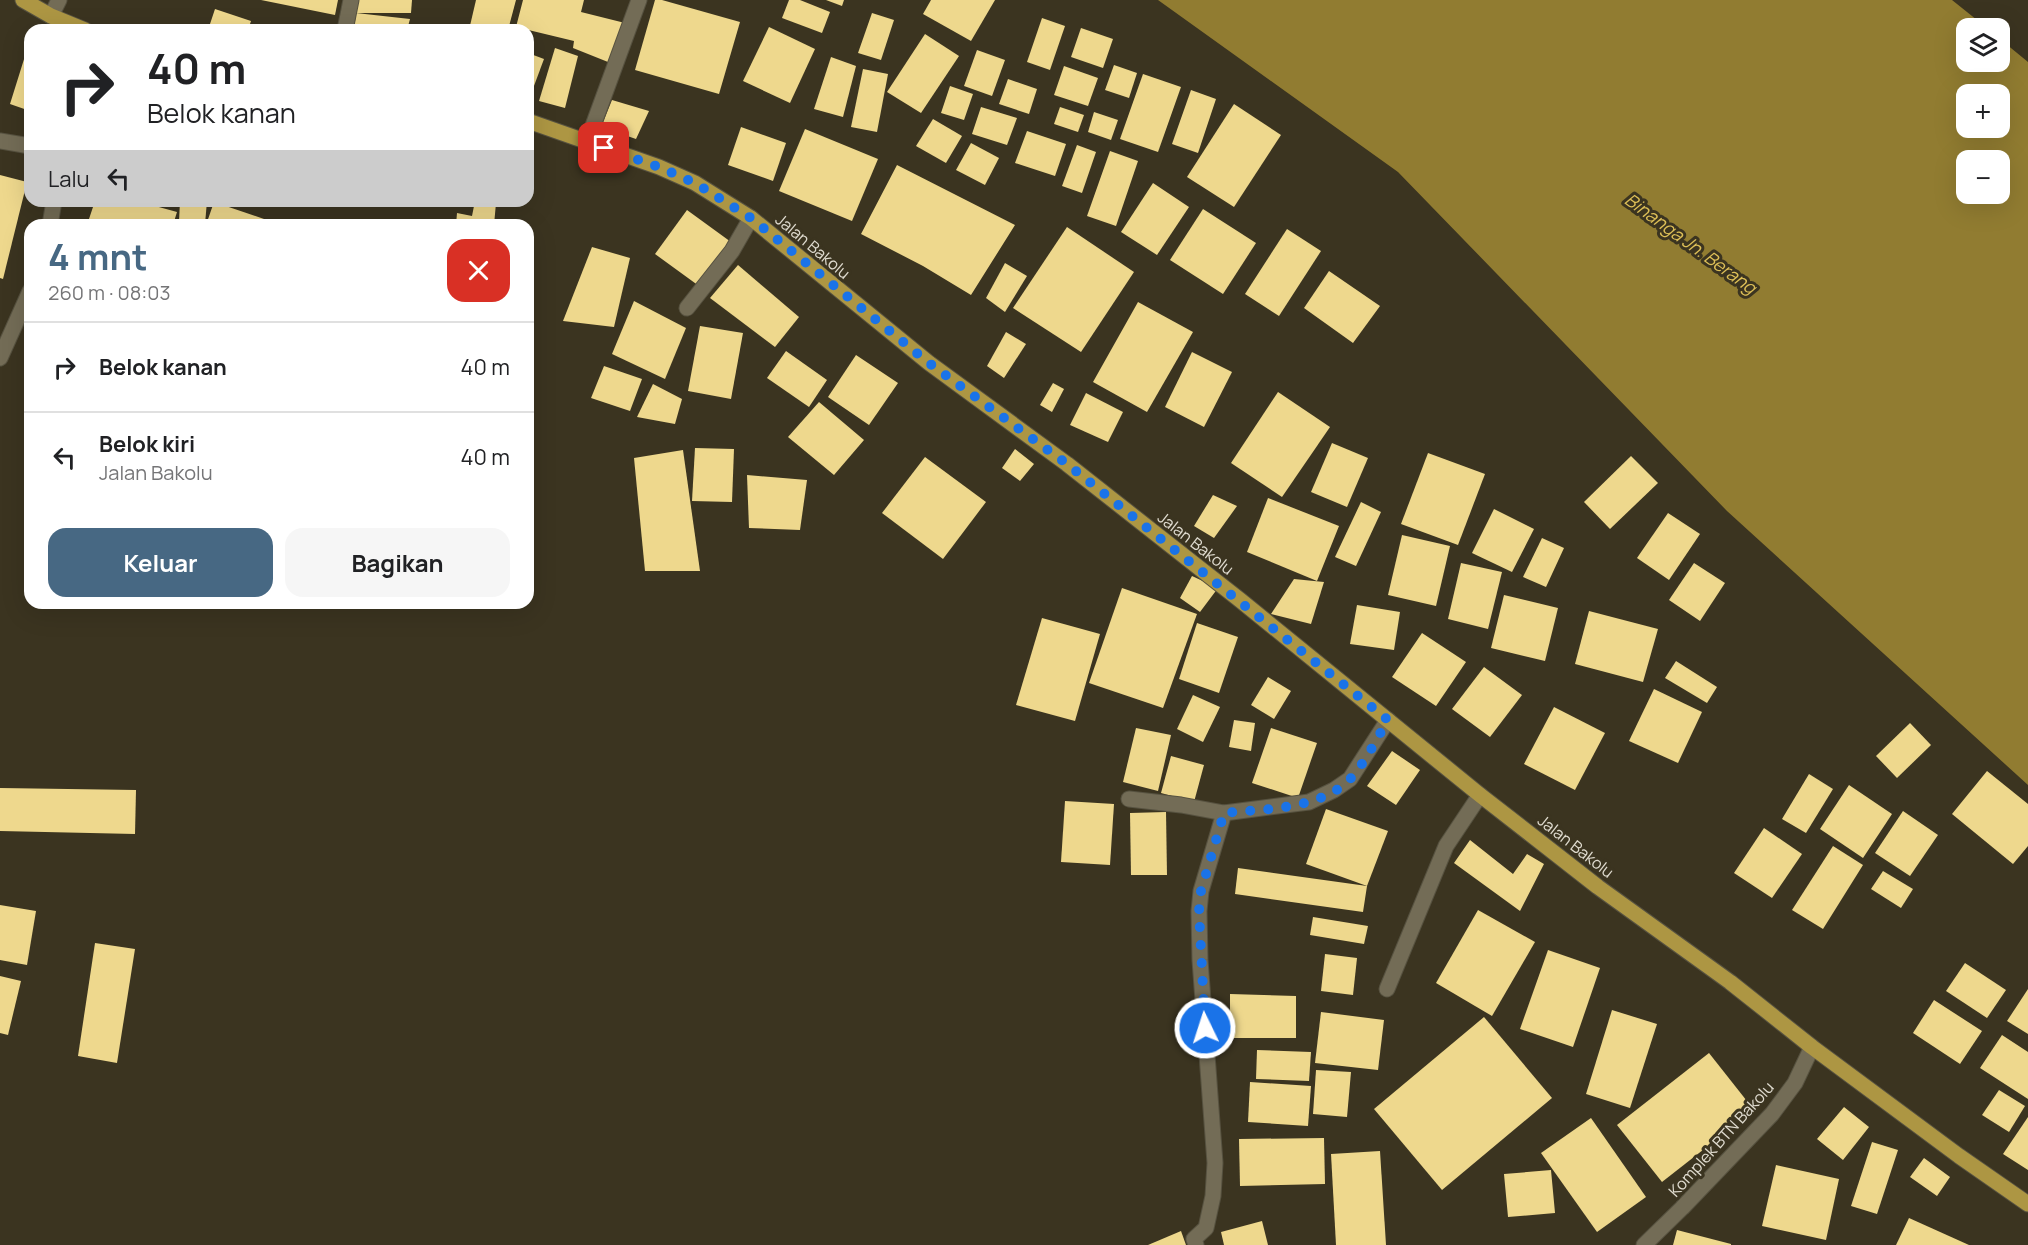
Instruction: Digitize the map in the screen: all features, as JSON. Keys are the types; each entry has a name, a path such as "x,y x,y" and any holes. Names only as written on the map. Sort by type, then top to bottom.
{"main road":[{"path":"23,0 70,24"},
{"name":"Jalan Bakolu","path":"534,123 659,167 695,183 751,218 929,363 1067,464 1480,795 1598,886 1730,982 1812,1047 2028,1204"}],"street":[{"path":"51,16 59,0"},
{"path":"346,24 351,0"},
{"path":"587,142 634,8 639,0"},
{"path":"0,141 24,145"},
{"path":"687,308 732,250 751,218"},
{"path":"0,358 24,304"},
{"path":"1129,799 1224,813 1309,802 1350,779 1388,720"},
{"path":"1387,989 1446,846 1480,795"},
{"path":"1196,1245 1194,1239 1206,1228 1213,1196 1215,1163 1200,960 1199,911 1201,891 1224,813"},
{"name":"Komplek BTN Bakolu","path":"1644,1245 1772,1114 1795,1083 1812,1047"}],"water":[{"name":"Binanga Jn. Berang","path":"1158,0 1952,0 1974,18 1956,18 1956,72 2010,72 2010,47 2028,62 2028,785 1727,511 1398,172"}],"building":[{"path":"261,0 338,0 335,15"},
{"path":"359,0 412,0 411,13 356,13"},
{"path":"476,0 516,0 510,24 470,24"},
{"path":"523,0 584,0 581,12 625,23 608,62 573,48 574,41 534,31 534,24 517,24"},
{"path":"655,0 740,22 719,94 635,70"},
{"path":"789,0 800,0 830,12 822,33 782,18"},
{"path":"826,0 844,0 842,6"},
{"path":"931,0 995,0 971,41 923,14"},
{"path":"215,9 251,21 250,24 210,24"},
{"path":"356,13 410,19 409,24 355,24"},
{"path":"872,13 894,20 881,60 858,53"},
{"path":"1042,18 1065,26 1050,70 1027,62"},
{"path":"769,27 815,49 790,103 743,81"},
{"path":"1081,28 1113,39 1103,68 1071,57"},
{"path":"925,34 959,56 921,113 887,92"},
{"path":"555,48 578,56 565,108 539,101"},
{"path":"977,50 1005,60 992,96 964,86"},
{"path":"534,55 544,59 534,86"},
{"path":"831,57 856,66 843,117 814,109"},
{"path":"24,59 24,109 10,104"},
{"path":"1114,65 1137,73 1129,98 1105,90"},
{"path":"1064,66 1098,78 1088,106 1054,95"},
{"path":"863,69 888,74 877,132 851,127"},
{"path":"1143,74 1181,87 1158,152 1120,139"},
{"path":"1008,79 1037,89 1029,114 999,104"},
{"path":"950,86 973,94 964,120 941,113"},
{"path":"1191,90 1216,99 1198,153 1172,144"},
{"path":"612,100 649,111 636,139 601,127"},
{"path":"1234,104 1281,135 1234,207 1187,177"},
{"path":"981,107 1017,118 1007,145 972,134"},
{"path":"1060,107 1084,115 1078,132 1054,124"},
{"path":"1094,112 1118,120 1111,140 1088,132"},
{"path":"933,119 962,136 946,163 916,146"},
{"path":"741,127 786,143 773,181 728,165"},
{"path":"805,129 878,159 852,221 779,191"},
{"path":"1027,131 1066,144 1055,176 1015,163"},
{"path":"971,143 999,158 985,185 956,170"},
{"path":"1077,145 1096,152 1082,193 1062,186"},
{"path":"1110,151 1138,161 1116,226 1087,216"},
{"path":"897,165 1015,225 971,295 923,266 861,234"},
{"path":"0,175 24,181 24,194 3,279 0,278"},
{"path":"1153,183 1189,207 1157,255 1121,232"},
{"path":"93,207 159,207 177,212 175,219 89,219"},
{"path":"180,207 206,207 205,219 179,219"},
{"path":"212,207 229,207 264,219 208,219"},
{"path":"474,207 496,207 495,219 456,219 457,213 472,216"},
{"path":"1203,209 1256,243 1223,294 1170,260"},
{"path":"687,210 731,242 699,286 655,254"},
{"path":"1067,227 1134,272 1081,352 1013,308"},
{"path":"1287,229 1321,251 1279,316 1245,294"},
{"path":"592,247 630,258 614,327 563,321"},
{"path":"1005,263 1027,276 1005,312 986,298"},
{"path":"738,265 799,317 775,347 710,298"},
{"path":"1329,271 1380,306 1353,343 1304,308"},
{"path":"634,301 686,328 665,379 612,354"},
{"path":"1138,302 1193,332 1147,412 1093,382"},
{"path":"700,326 743,333 731,399 688,391"},
{"path":"1006,332 1026,344 1004,378 987,366"},
{"path":"786,351 827,380 809,407 767,378"},
{"path":"1192,352 1232,372 1204,427 1165,407"},
{"path":"856,355 898,383 869,425 828,397"},
{"path":"604,366 642,379 630,411 591,398"},
{"path":"1053,383 1064,389 1052,412 1040,405"},
{"path":"653,384 682,399 675,424 637,417"},
{"path":"1278,392 1330,427 1282,497 1231,463"},
{"path":"1086,393 1123,412 1108,442 1070,425"},
{"path":"819,402 864,440 834,475 788,437"},
{"path":"1332,443 1368,458 1347,507 1311,492"},
{"path":"695,448 734,449 732,502 692,501"},
{"path":"1015,449 1034,464 1020,481 1002,468"},
{"path":"683,450 700,571 645,571 634,458"},
{"path":"1428,453 1485,474 1458,545 1401,524"},
{"path":"1631,456 1658,483 1610,529 1584,502"},
{"path":"925,457 986,502 943,559 882,513"},
{"path":"747,475 807,480 800,530 749,528"},
{"path":"1213,495 1237,506 1214,538 1194,526"},
{"path":"1268,498 1339,526 1317,581 1247,552"},
{"path":"1361,502 1381,512 1356,566 1335,557"},
{"path":"1494,509 1534,529 1512,572 1472,553"},
{"path":"1668,513 1700,534 1669,580 1637,558"},
{"path":"1402,535 1450,546 1436,606 1388,595"},
{"path":"1542,538 1564,548 1546,587 1523,577"},
{"path":"1461,563 1502,572 1488,629 1448,619"},
{"path":"1694,563 1725,583 1700,621 1669,600"},
{"path":"1192,576 1218,588 1200,612 1180,598"},
{"path":"1294,579 1324,582 1311,624 1271,614"},
{"path":"1122,588 1197,614 1163,708 1089,683"},
{"path":"1504,595 1558,608 1545,661 1491,648"},
{"path":"1357,605 1400,612 1394,650 1350,644"},
{"path":"1589,611 1658,629 1643,682 1575,664"},
{"path":"1042,618 1100,634 1075,721 1016,705"},
{"path":"1197,623 1238,637 1219,693 1179,679"},
{"path":"1422,633 1466,662 1436,706 1392,677"},
{"path":"1676,661 1717,687 1707,703 1665,678"},
{"path":"1484,667 1522,695 1490,737 1452,709"},
{"path":"1268,677 1291,691 1274,719 1251,705"},
{"path":"1654,689 1702,712 1678,763 1629,741"},
{"path":"1193,695 1220,707 1203,742 1177,729"},
{"path":"1554,707 1605,733 1575,790 1524,764"},
{"path":"1234,720 1255,723 1251,751 1229,747"},
{"path":"1910,723 1931,745 1897,778 1876,756"},
{"path":"1136,728 1171,735 1158,791 1123,782"},
{"path":"1271,728 1317,743 1298,798 1252,783"},
{"path":"1392,751 1420,770 1396,805 1367,786"},
{"path":"1171,756 1204,765 1194,802 1161,793"},
{"path":"1987,771 2028,804 2028,846 2013,864 1952,814"},
{"path":"1809,774 1833,789 1806,833 1782,819"},
{"path":"1849,785 1892,814 1863,858 1820,829"},
{"path":"0,788 136,790 135,834 0,831"},
{"path":"1065,801 1114,804 1110,865 1061,862"},
{"path":"1326,809 1388,831 1367,886 1306,864"},
{"path":"1903,811 1938,835 1910,876 1875,853"},
{"path":"1166,812 1167,875 1131,875 1130,813"},
{"path":"1764,828 1802,854 1772,898 1734,873"},
{"path":"1470,840 1513,874 1527,854 1544,864 1520,911 1454,863"},
{"path":"1833,846 1863,865 1823,929 1792,910"},
{"path":"1238,868 1367,886 1363,912 1235,894"},
{"path":"1883,871 1913,889 1901,908 1871,889"},
{"path":"0,905 36,911 27,965 0,960"},
{"path":"1478,910 1535,942 1492,1016 1436,983"},
{"path":"1313,917 1368,926 1364,944 1310,935"},
{"path":"95,943 135,949 117,1063 78,1056"},
{"path":"1548,950 1600,968 1573,1047 1520,1029"},
{"path":"1325,954 1357,958 1353,995 1321,991"},
{"path":"1965,963 2006,990 1987,1018 1946,991"},
{"path":"0,976 21,981 8,1035 0,1033"},
{"path":"2028,989 2028,1034 2007,1021"},
{"path":"1230,994 1296,996 1296,1038 1230,1038"},
{"path":"1934,1000 1982,1031 1960,1064 1913,1033"},
{"path":"1612,1010 1657,1024 1630,1108 1586,1094"},
{"path":"1321,1012 1384,1020 1378,1070 1315,1063"},
{"path":"1484,1017 1552,1098 1442,1190 1374,1109"},
{"path":"2002,1035 2028,1052 2028,1099 1980,1068"},
{"path":"1257,1050 1311,1052 1309,1081 1256,1079"},
{"path":"1709,1053 1754,1110 1662,1182 1617,1125"},
{"path":"1316,1070 1351,1072 1347,1117 1313,1114"},
{"path":"1250,1082 1311,1086 1308,1126 1248,1122"},
{"path":"1999,1090 2025,1106 2009,1132 1982,1115"},
{"path":"1844,1107 1869,1127 1843,1160 1817,1139"},
{"path":"2028,1117 2028,1170 2003,1154"},
{"path":"1591,1118 1646,1197 1597,1232 1541,1153"},
{"path":"1324,1138 1325,1184 1240,1186 1239,1139"},
{"path":"1872,1142 1898,1150 1877,1214 1851,1206"},
{"path":"1380,1151 1386,1245 1336,1245 1331,1154"},
{"path":"1924,1158 1950,1177 1937,1196 1910,1177"},
{"path":"1776,1165 1839,1179 1826,1240 1762,1226"},
{"path":"1551,1170 1555,1213 1508,1217 1504,1174"},
{"path":"1909,1218 1969,1245 1896,1245"},
{"path":"1262,1221 1268,1245 1224,1245 1221,1232"},
{"path":"1677,1230 1731,1244 1731,1245 1673,1245"},
{"path":"1181,1231 1186,1245 1148,1245"}],"route":[{"path":"604,148 659,167 695,183 751,218 929,363 1067,464 1388,720 1350,779 1320,798 1277,808 1224,813 1201,891 1199,911 1205,1028"}]}
